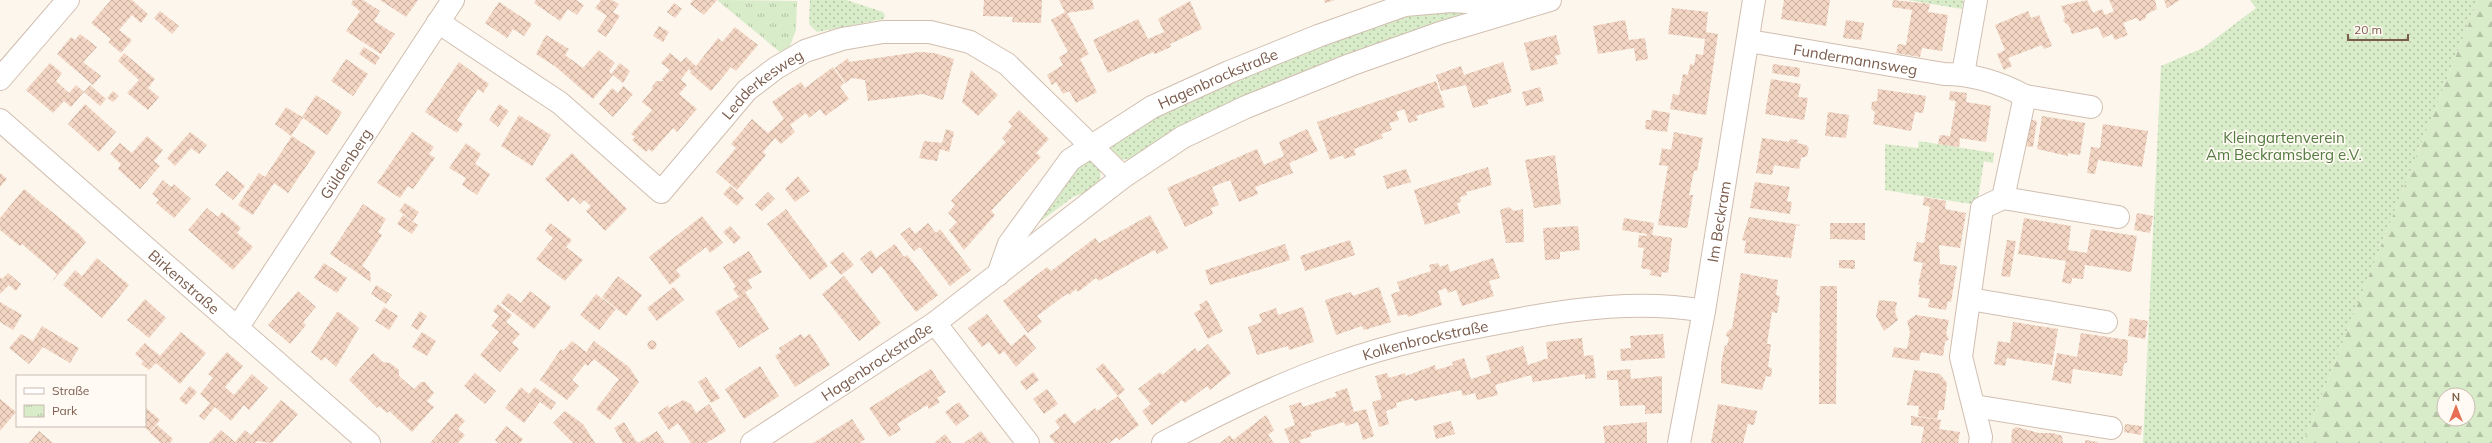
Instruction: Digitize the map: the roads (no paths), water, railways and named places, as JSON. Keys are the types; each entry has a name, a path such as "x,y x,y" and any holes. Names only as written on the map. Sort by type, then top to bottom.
{"street":[{"path":"0,79 68,0"},
{"name":"Güldenberg","path":"237,328 453,0"},
{"name":"Hagenbrockstraße","path":"752,443 935,323 1123,177 1183,137 1246,107 1426,38 1509,11 1550,0"},
{"name":"Im Beckram","path":"1679,443 1704,311 1749,41 1754,0"},
{"path":"1963,74 1977,0"},
{"name":"Hagenbrockstraße","path":"998,275 1010,244 1070,160 1152,107 1229,72 1318,36 1405,5 1451,1 1482,3 1509,11"},
{"name":"Ledderkesweg","path":"438,22 560,103 662,192 747,90 776,68 805,51 842,39 883,32 930,32 970,42 1007,64 1092,145 1123,177"},
{"name":"Fundermannsweg","path":"1749,41 1944,74 1963,74 2003,84 2025,96 2091,107"},
{"path":"2003,198 2025,96"},
{"name":"Birkenstraße","path":"0,120 369,443"},
{"path":"1980,443 1981,437 1961,357 1982,208 2003,198 2118,217"},
{"path":"1970,299 2106,322"},
{"name":"Kolkenbrockstraße","path":"1163,443 1262,392 1337,363 1438,334 1555,312 1598,308 1680,306 1704,311"},
{"path":"935,323 1028,443"},
{"path":"1974,406 2111,428"}],"park label":[{"name":"Kleingartenverein Am Beckramsberg e.V.","path":"2284,146"}]}
